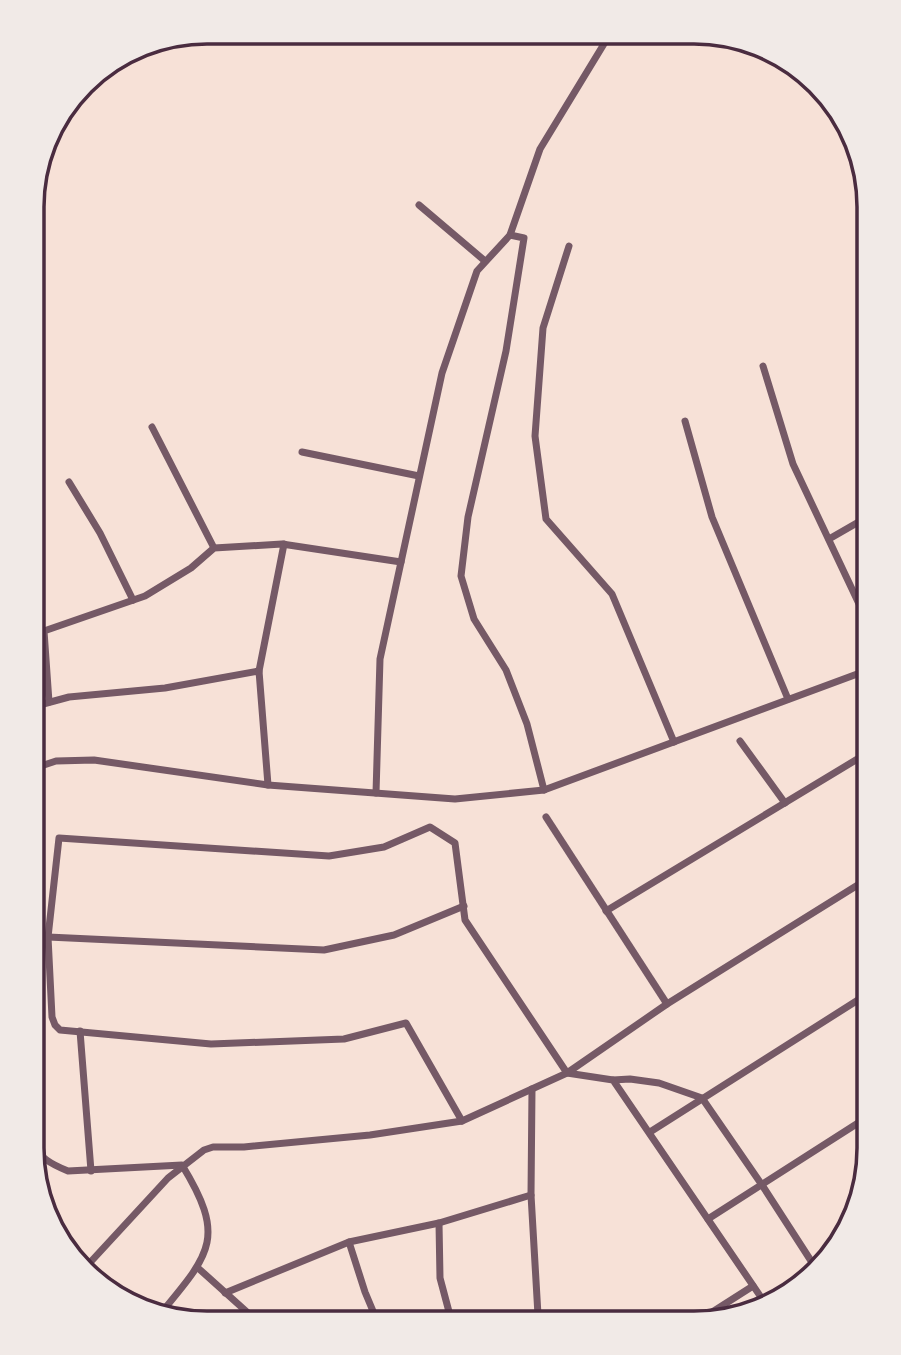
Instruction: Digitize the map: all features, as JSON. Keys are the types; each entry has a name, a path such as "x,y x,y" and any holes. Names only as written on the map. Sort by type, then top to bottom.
{"street":[{"path":"376,793 380,659 442,373 477,271 510,235 540,149 604,44"},
{"path":"419,205 485,261"},
{"path":"510,235 524,238 506,351 468,517 461,576 474,619 506,670 527,724 544,790"},
{"path":"569,246 543,328 535,436 546,519 612,594 674,742"},
{"path":"764,366 793,464 857,599"},
{"path":"685,421 712,517 788,699"},
{"path":"152,427 214,548"},
{"path":"302,452 419,476"},
{"path":"69,482 100,533 133,600"},
{"path":"829,539 857,523"},
{"path":"49,702 44,631 145,596 191,568 214,548 284,544 401,562"},
{"path":"268,785 259,671 284,544"},
{"path":"44,703 69,697 165,688 259,671"},
{"path":"44,766 56,761 93,760 268,785 455,799 544,790 857,674"},
{"path":"740,741 785,803"},
{"path":"606,911 857,759"},
{"path":"546,817 667,1004"},
{"path":"462,1121 405,1023 344,1039 211,1044 60,1030 52,1017 48,937 59,838 329,856 384,847 430,827 440,831 455,844 465,920 567,1073 659,1083 702,1098 811,1262"},
{"path":"90,1263 182,1165 204,1150 213,1147 244,1147 370,1135 462,1121 567,1073 667,1004 857,885"},
{"path":"48,937 324,950 394,935 464,906"},
{"path":"650,1132 857,1001"},
{"path":"80,1031 92,1171"},
{"path":"613,1080 761,1297"},
{"path":"532,1089 531,1195 538,1311"},
{"path":"708,1219 857,1124"},
{"path":"44,1158 52,1165 68,1171 182,1165"},
{"path":"166,1306 198,1268 208,1241 209,1219 200,1194 182,1165"},
{"path":"225,1293 349,1242 439,1223 531,1195"},
{"path":"439,1223 440,1278 449,1311"},
{"path":"349,1242 374,1311"},
{"path":"198,1268 245,1311"},
{"path":"718,1309 753,1286"}]}
